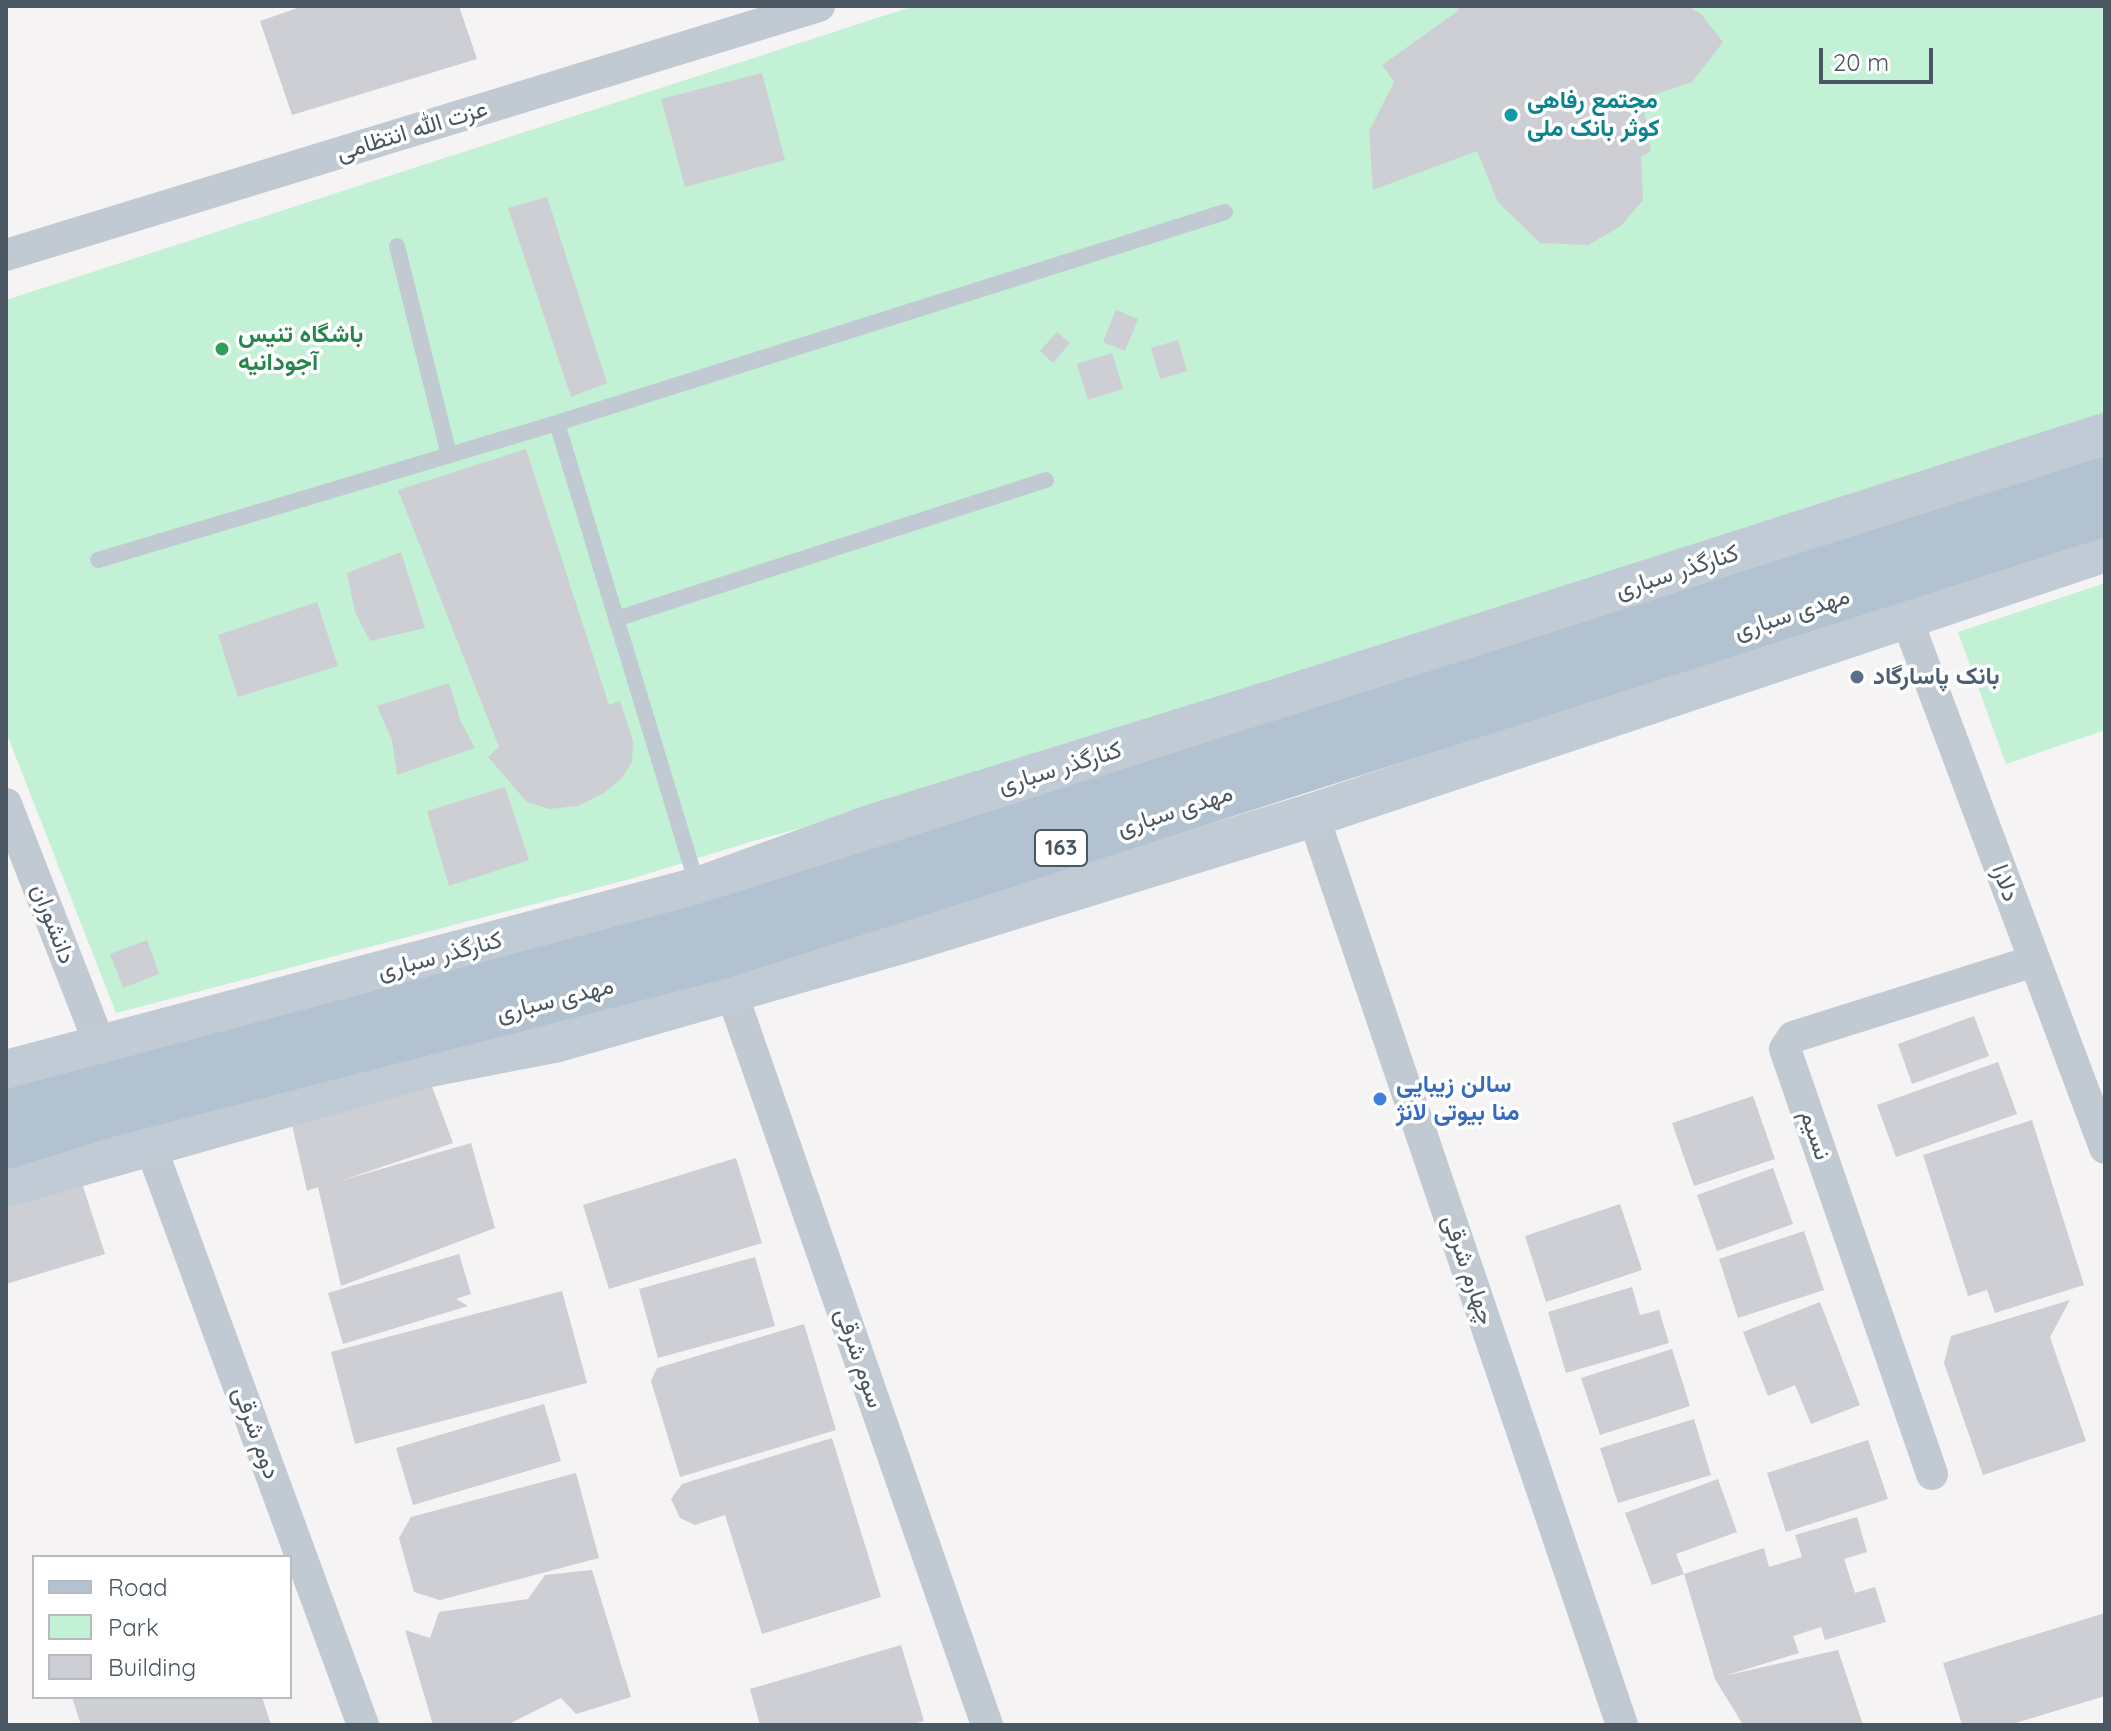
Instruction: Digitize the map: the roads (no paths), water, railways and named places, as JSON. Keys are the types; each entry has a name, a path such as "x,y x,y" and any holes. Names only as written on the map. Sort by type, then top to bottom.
{"main road":[{"name":"کنارگذر سباری","path":"6,1072 698,889 876,825 1306,692 2105,435"},
{"name":"مهدی سباری","path":"6,1112 706,925 2105,479"},
{"name":"مهدی سباری","path":"6,1147 128,1110 718,958 2105,514"},
{"path":"6,1185 425,1066 554,1041 911,939 1313,815 2105,550"}],"street":[{"name":"عزت الله انتظامی","path":"6,255 801,9"},
{"name":"دلارا","path":"1906,617 2105,1148"},
{"name":"دانشوران","path":"6,804 100,1045"},
{"name":"چهارم شرقی","path":"1313,815 1622,1725"},
{"name":"نسیم","path":"1932,1474 1785,1049 1793,1037 2034,961"},
{"name":"سوم شرقی","path":"731,991 987,1725"},
{"name":"دوم شرقی","path":"149,1142 363,1725"}],"lane":[{"path":"98,560 557,423 1225,212"},
{"path":"397,246 449,455"},
{"path":"557,423 698,889"},
{"path":"616,619 1046,480"}],"place":[{"name":"مجتمع رفاهی کوثر بانک ملی","path":"1511,115"},
{"name":"باشگاه تنیس آجودانیه","path":"222,349"},
{"name":"بانک پاسارگاد","path":"1857,677"},
{"name":"سالن زیبایی منا بیوتی لانژ","path":"1380,1099"}]}
